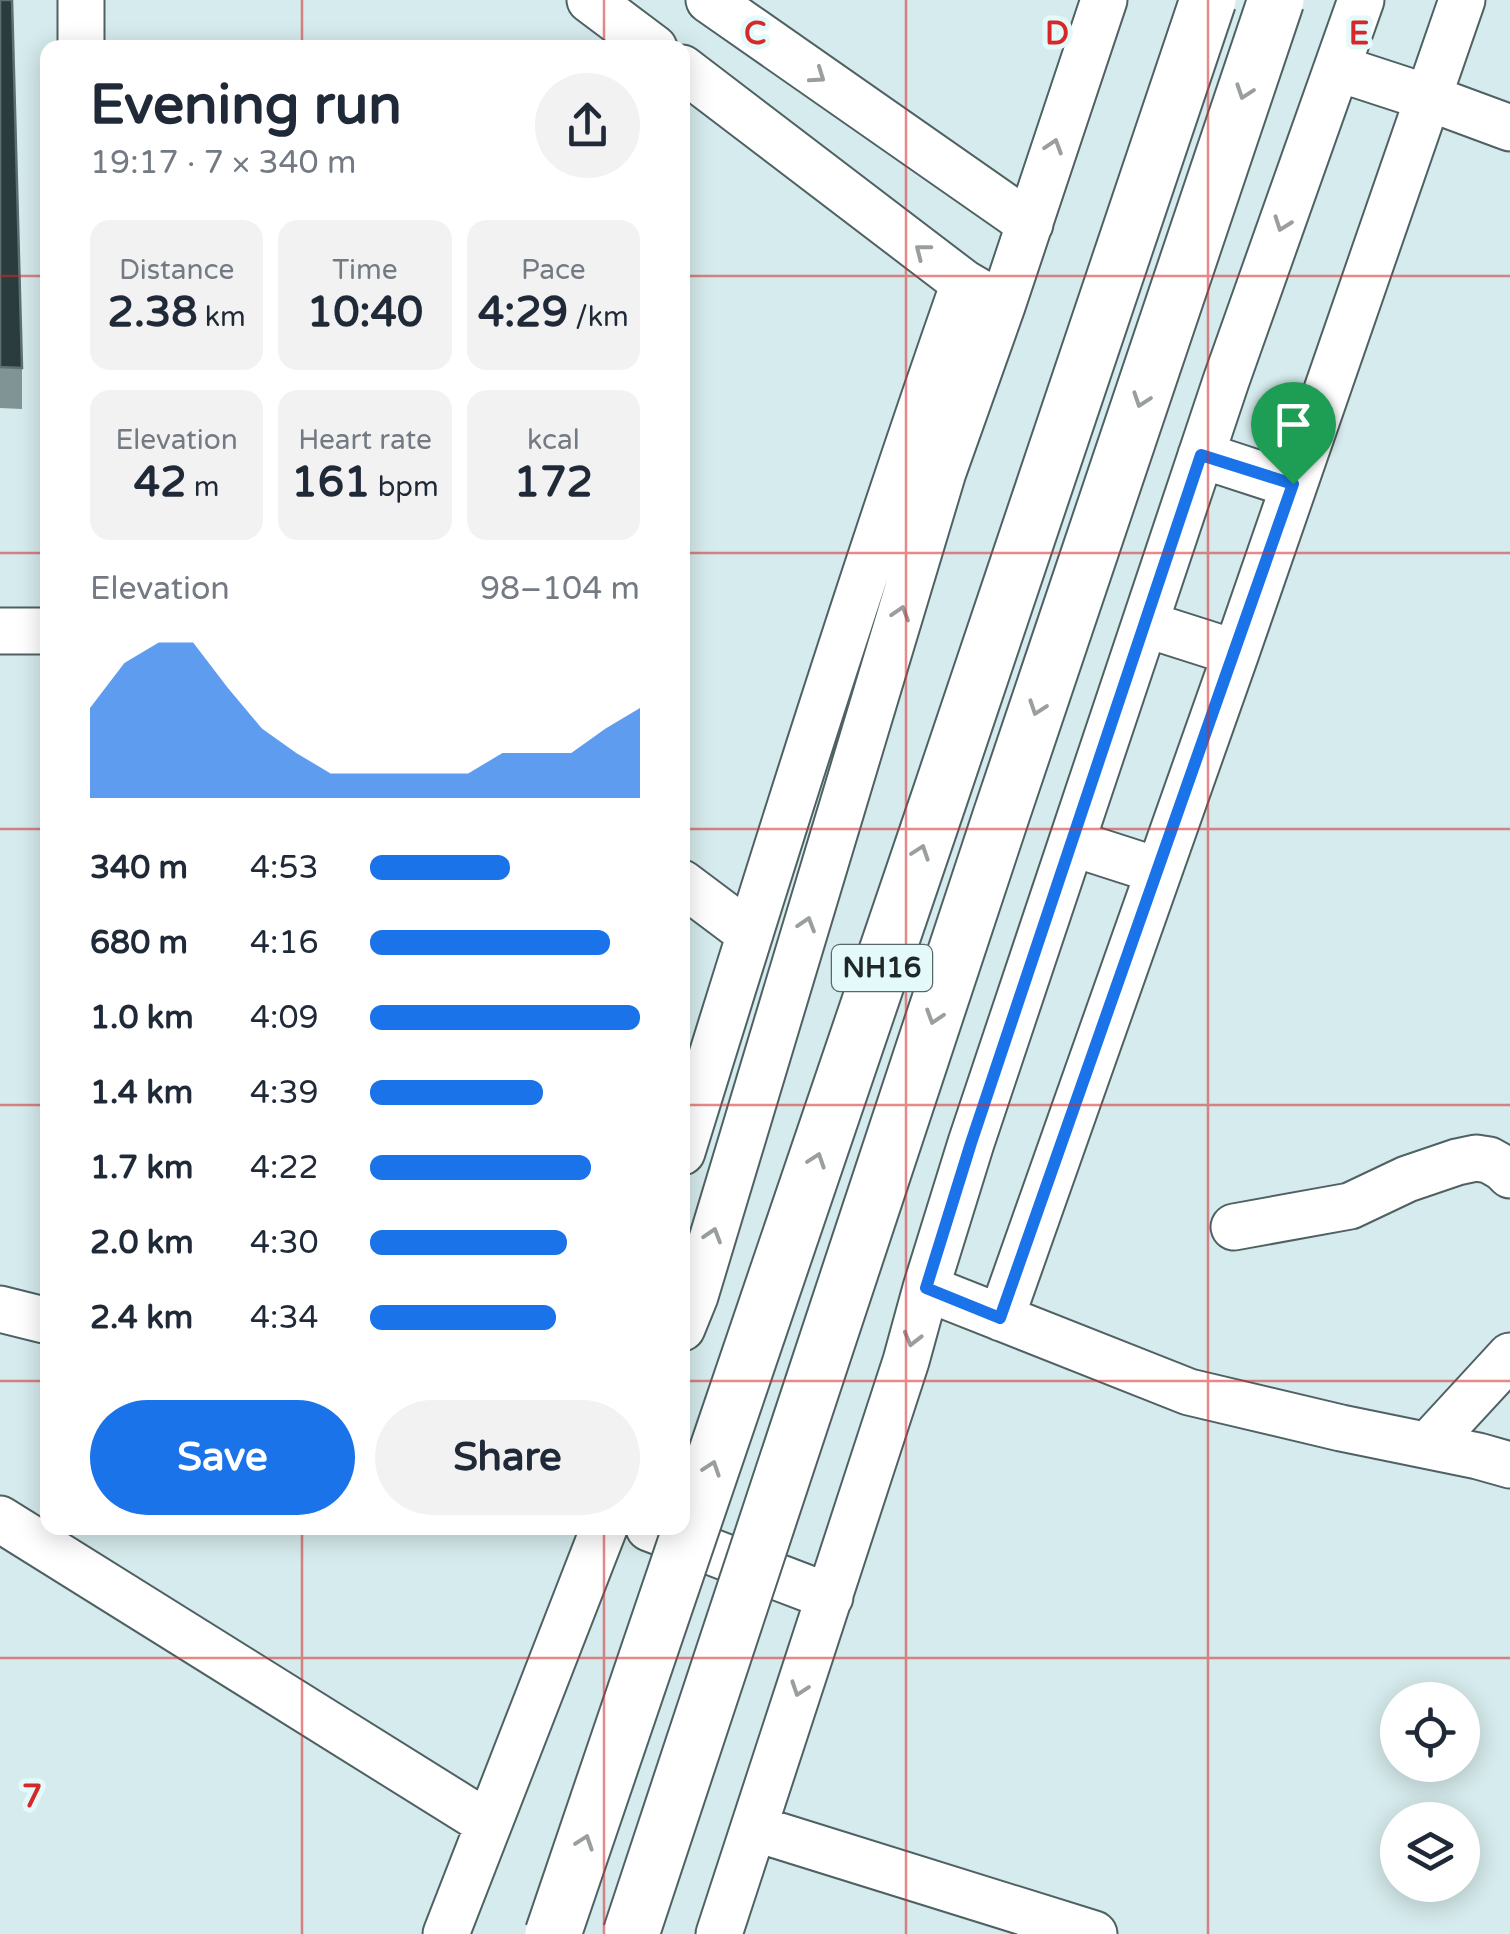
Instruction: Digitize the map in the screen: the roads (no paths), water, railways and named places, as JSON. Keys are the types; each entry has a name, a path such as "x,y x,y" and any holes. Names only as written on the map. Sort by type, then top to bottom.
{"highway":[{"name":"NH16","path":"690,1532 1208,0"},
{"name":"NH16","path":"631,1934 1000,816 1276,0"},
{"name":"NH16","path":"553,1934 689,1535"}],"street":[{"path":"81,0 81,40"},
{"path":"590,0 643,40"},
{"path":"709,0 1030,224"},
{"path":"690,1306 943,472 1104,0"},
{"path":"719,1934 906,1361 971,1143 1201,455 1362,0"},
{"path":"1000,1318 1462,0"},
{"path":"1337,68 1510,128"},
{"path":"690,74 964,283 1002,306"},
{"path":"690,1126 910,438 964,283"},
{"path":"1201,455 1293,484"},
{"path":"1145,624 1236,653"},
{"path":"0,631 40,631"},
{"path":"1072,842 1159,871"},
{"path":"690,889 750,934"},
{"path":"1234,1227 1350,1206 1407,1180 1476,1158 1488,1160 1510,1175"},
{"path":"926,1288 1189,1392 1510,1464"},
{"path":"0,1310 40,1319"},
{"path":"1428,1446 1510,1356"},
{"path":"0,1520 487,1823"},
{"path":"446,1934 601,1535"},
{"path":"667,1535 830,1597"},
{"path":"754,1828 1094,1934"}]}
